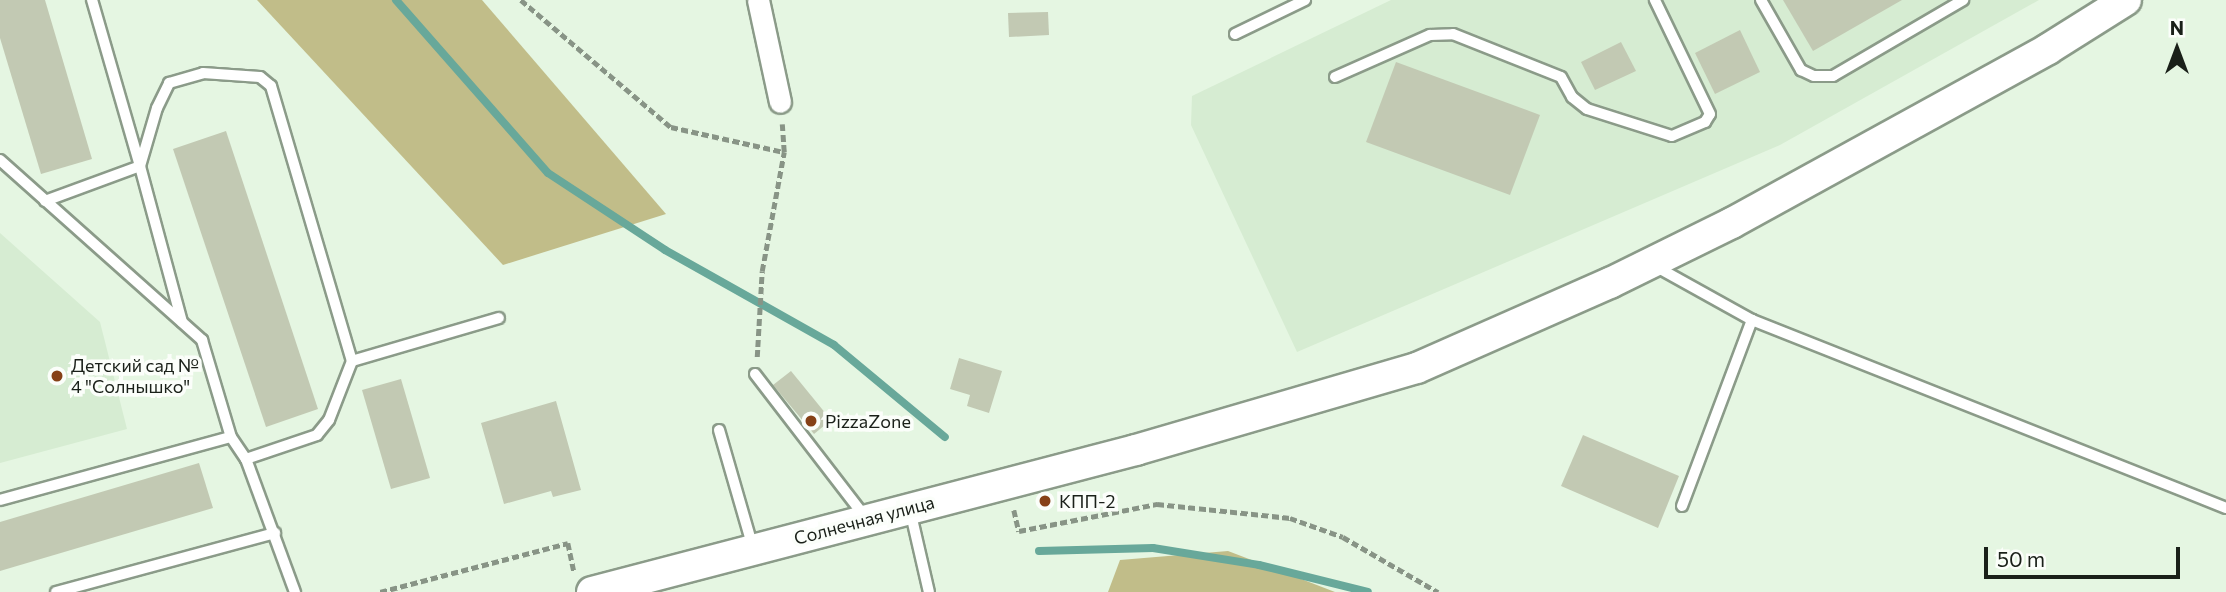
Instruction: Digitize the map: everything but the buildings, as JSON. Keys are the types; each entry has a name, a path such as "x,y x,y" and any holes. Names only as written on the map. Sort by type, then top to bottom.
{"street":[{"path":"758,0 780,102"},
{"name":"Солнечная улица","path":"584,586 753,549 1136,450 1418,368 1649,263 2011,69 2126,0"}],"lane":[{"path":"92,0 182,322"},
{"path":"1236,34 1305,0"},
{"path":"1335,77 1430,35 1453,33 1562,77 1572,97 1587,109 1672,136 1705,122 1710,114 1655,0"},
{"path":"1761,0 1801,70 1814,76 1833,76 1963,0"},
{"path":"140,166 169,83 202,73 231,73 260,77 271,86 352,361 329,419 317,435 246,459"},
{"path":"0,160 202,340 231,437 246,459 295,592"},
{"path":"46,201 140,166"},
{"path":"1649,263 1752,320 2226,508"},
{"path":"352,361 499,318"},
{"path":"1682,506 1752,320"},
{"path":"755,374 867,519"},
{"path":"719,430 753,549"},
{"path":"0,500 231,437"},
{"path":"909,507 929,592"},
{"path":"56,592 275,533"}],"path":[{"path":"520,0 671,127 784,152"},
{"path":"755,374 762,271 784,152 780,102"},
{"path":"1008,482 1019,531 1157,504 1290,518 1343,537 1438,592"},
{"path":"380,592 568,543 584,586"}],"shaded area":[{"path":"257,0 482,0 666,214 503,265"},
{"path":"1391,0 2039,0 1780,145 1297,352 1191,125 1192,96"},
{"name":"Детский сад № 4 \"Солнышко\"","path":"0,233 100,322 127,429 0,463"},
{"path":"1228,551 1335,592 1108,592 1120,560"}],"waterway":[{"path":"396,0 548,173 665,250 834,345 945,437"},
{"path":"1039,551 1153,548 1259,565 1368,592"}],"place":[{"name":"Детский сад № 4 \"Солнышко\"","path":"57,376"},
{"name":"PizzaZone","path":"811,421"},
{"name":"КПП-2","path":"1045,501"}]}
